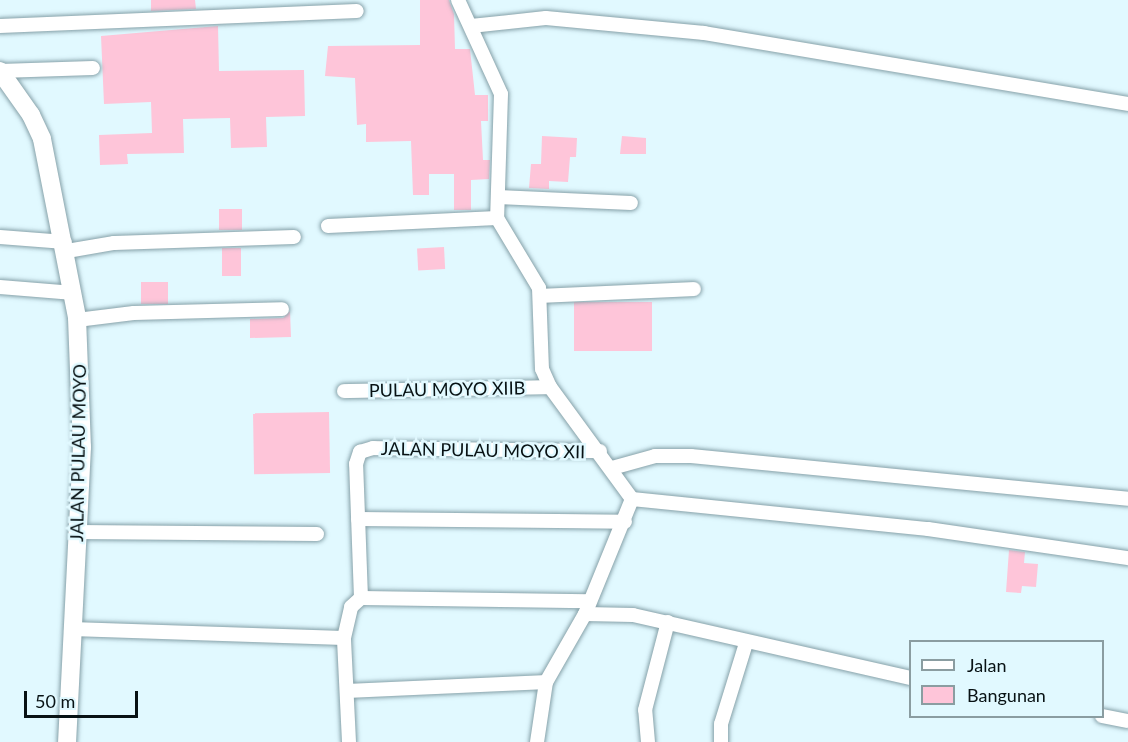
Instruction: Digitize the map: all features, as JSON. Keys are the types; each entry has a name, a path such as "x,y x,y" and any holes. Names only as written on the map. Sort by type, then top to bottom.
{"street":[{"path":"458,0 501,94 497,218 548,296 540,348 550,387 600,451 632,499 593,611 546,682 537,742"},
{"path":"0,26 357,11"},
{"path":"471,26 546,18 669,29 944,70 1128,104"},
{"path":"0,71 93,68"},
{"name":"JALAN PULAU MOYO","path":"0,71 31,115 42,139 66,247 77,320 82,414 67,742"},
{"path":"498,197 631,203"},
{"path":"328,226 497,218"},
{"path":"0,237 66,247 114,243 294,237"},
{"path":"0,287 74,293"},
{"path":"548,296 694,289"},
{"path":"77,320 134,313 282,309"},
{"name":"PULAU MOYO XIIB","path":"344,391 550,387"},
{"name":"JALAN PULAU MOYO XII","path":"358,519 356,464 366,449 600,451"},
{"path":"612,468 655,456 691,456 1128,499"},
{"path":"632,499 928,529 1128,558"},
{"path":"361,598 358,519 625,522"},
{"path":"77,532 316,534"},
{"path":"349,742 344,638 351,607 361,598 593,611 668,622 746,643 909,678"},
{"path":"648,742 645,710 668,622"},
{"path":"71,629 344,638"},
{"path":"721,742 721,724 746,643"},
{"path":"348,691 546,682"},
{"path":"1104,716 1128,721"}],"building":[{"path":"151,0 195,0 196,9 151,11"},
{"path":"420,0 449,0 454,14 455,49 470,49 475,95 488,95 488,121 481,121 483,160 490,160 489,179 471,180 471,210 454,210 454,174 429,174 429,195 413,195 411,141 366,142 366,124 357,125 355,78 325,76 328,46 420,45"},
{"path":"218,26 219,71 304,70 305,116 266,117 267,147 231,148 230,118 183,119 184,153 127,154 128,164 100,165 99,135 152,133 151,102 104,104 101,36"},
{"path":"542,136 577,138 576,157 570,157 568,182 549,181 549,189 529,188 531,164 541,164"},
{"path":"622,136 646,138 646,154 620,154"},
{"path":"219,209 242,209 242,230 219,230"},
{"path":"444,247 445,269 418,270 417,248"},
{"path":"222,248 241,248 241,276 222,276"},
{"path":"141,282 168,282 168,304 141,304"},
{"path":"574,302 652,302 652,351 574,351"},
{"path":"290,311 291,337 250,338 250,319 283,318"},
{"path":"329,412 330,473 254,474 253,413"},
{"path":"1009,550 1025,552 1024,563 1038,564 1036,587 1022,586 1021,593 1006,592"}]}
